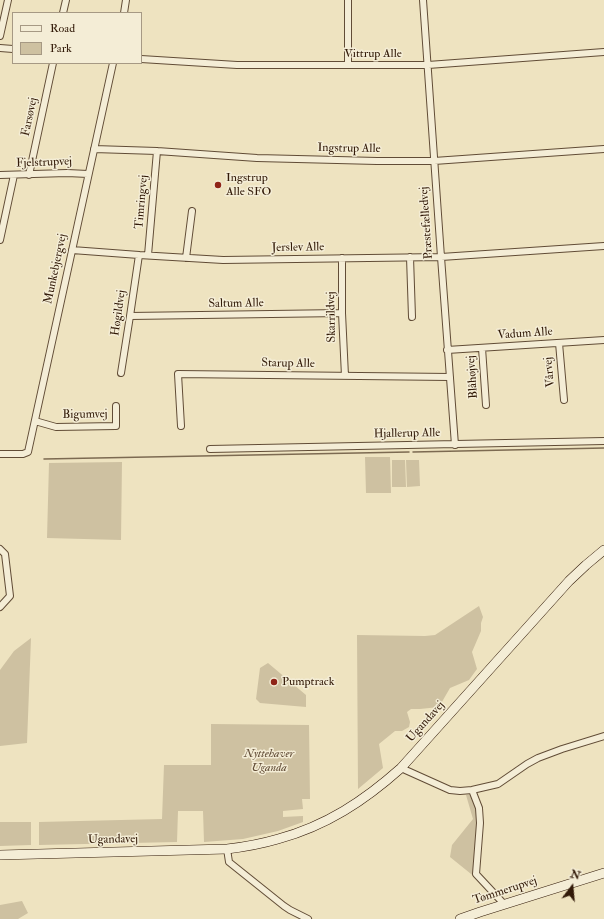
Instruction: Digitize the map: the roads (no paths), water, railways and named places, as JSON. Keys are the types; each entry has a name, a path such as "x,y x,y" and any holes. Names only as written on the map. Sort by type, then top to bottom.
{"street":[{"path":"0,36 8,0"},
{"path":"64,12 66,0"},
{"path":"124,12 126,0"},
{"path":"348,0 348,65"},
{"name":"Præstefælledvej","path":"424,0 440,257 455,444"},
{"path":"0,48 12,49"},
{"name":"Vittrup Alle","path":"142,59 238,65 428,65 604,52"},
{"name":"Farsøvej","path":"29,175 53,64"},
{"name":"Munkebjergvej","path":"0,454 23,454 28,452 113,64"},
{"name":"Ingstrup Alle","path":"94,149 157,151 263,158 434,161 604,149"},
{"name":"Timringvej","path":"148,255 157,151"},
{"name":"Fjelstrupvej","path":"0,175 67,173 88,174"},
{"path":"0,240 14,175"},
{"path":"186,258 192,211"},
{"name":"Jerslev Alle","path":"72,250 222,260 440,257 604,246"},
{"name":"Høgildvej","path":"121,373 139,255"},
{"path":"410,257 412,317"},
{"name":"Skarrildvej","path":"342,258 342,313 345,376"},
{"name":"Saltum Alle","path":"130,316 342,313"},
{"name":"Vadum Alle","path":"447,350 604,340"},
{"name":"Vårvej","path":"559,343 564,400"},
{"name":"Blåhøjvej","path":"482,348 486,405"},
{"name":"Starup Alle","path":"181,426 178,374 450,377"},
{"name":"Bigumvej","path":"35,421 56,427 116,426 116,406"},
{"name":"Hjallerup Alle","path":"210,449 604,442"},
{"path":"0,549 5,554 10,596 0,607"},
{"name":"Ugandavej","path":"0,855 227,849 277,839 303,831 331,818 367,796 401,768 569,581 604,550"},
{"path":"401,768 450,790 472,790 498,784 538,758 604,736"},
{"path":"472,790 479,808 476,874 504,904"},
{"path":"227,849 230,862 284,906 308,919"},
{"name":"Tømmerupvej","path":"460,919 604,873"}],"waterway":[{"path":"413,452 604,448"},
{"path":"44,459 409,452"}],"place":[{"name":"Ingstrup Alle SFO","path":"218,185"},
{"name":"Pumptrack","path":"274,682"}],"park label":[{"name":"Nyttehaver Uganda","path":"269,761"}]}
